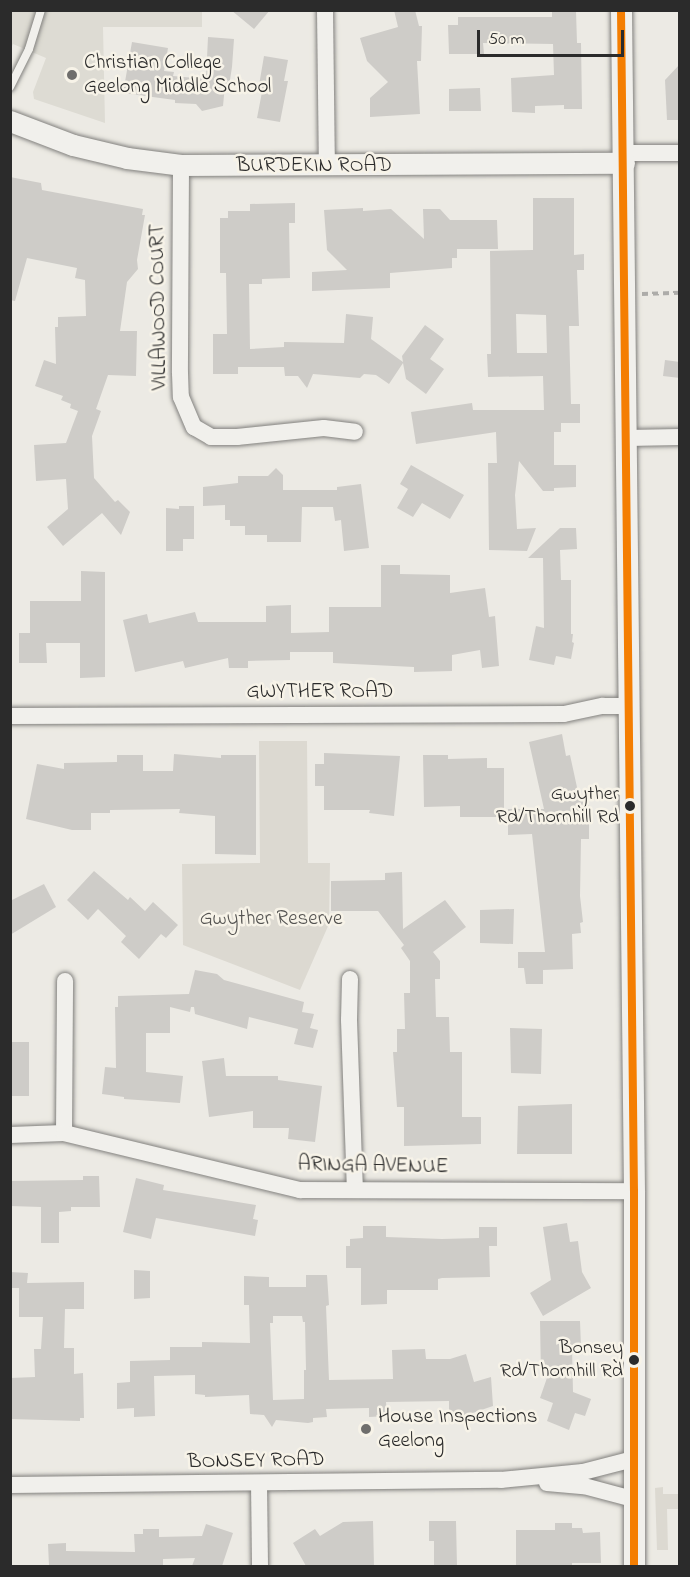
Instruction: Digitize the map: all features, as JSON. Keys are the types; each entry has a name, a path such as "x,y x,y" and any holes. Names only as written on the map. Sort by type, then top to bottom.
{"street":[{"path":"325,10 327,166"},
{"path":"621,10 630,706 634,1566"},
{"name":"BURDEKIN ROAD","path":"10,121 73,145 128,158 181,165 327,166 624,158"},
{"path":"624,158 680,153"},
{"name":"VILLAWOOD COURT","path":"181,165 181,397 194,427 211,437 237,437 324,428 355,432"},
{"path":"627,438 680,437"},
{"name":"GWYTHER ROAD","path":"10,716 564,714 603,706 630,706"},
{"path":"350,979 349,1020 355,1190"},
{"path":"64,1133 65,981"},
{"name":"ARINGA AVENUE","path":"10,1135 64,1133 300,1190 634,1191"},
{"name":"BONSEY ROAD","path":"501,1480 583,1472 633,1459"},
{"name":"BONSEY ROAD","path":"10,1485 501,1480 584,1486 633,1499"},
{"path":"259,1483 260,1566"}],"lane":[{"path":"10,87 30,49 41,10"}],"path":[{"path":"626,294 680,293"}],"shaded area":[{"name":"Christian College Geelong Middle School","path":"11,11 202,11 202,27 103,27 105,123 34,99 33,92 46,58 13,44 11,48"}],"green space":[{"name":"Gwyther Reserve","path":"259,741 307,741 308,863 330,863 329,924 300,990 183,945 182,864 260,863"},
{"path":"663,1487 663,1494 679,1494 679,1509 667,1509 668,1550 657,1550 655,1488"}],"building":[{"path":"231,10 270,10 254,29"},
{"path":"394,10 415,10 419,26 422,26 421,61 417,61 420,114 370,117 370,98 388,82 367,61 360,38 398,27"},
{"path":"576,11 577,43 581,43 582,109 564,109 564,105 535,106 535,113 512,112 511,78 554,75 553,44 483,43 484,54 449,54 448,25 458,25 458,17 552,17 552,12"},
{"path":"208,37 234,39 229,86 225,85 223,106 202,111 196,104 175,103 175,100 123,93 132,42 168,48 164,71 174,72 173,76 206,79"},
{"path":"264,56 288,60 284,81 288,81 280,122 257,118 262,92 258,91"},
{"path":"680,64 680,120 667,120 665,80"},
{"path":"480,88 481,111 449,111 449,89"},
{"path":"10,177 41,183 42,190 143,209 142,215 145,215 137,260 138,269 127,282 120,331 137,331 136,376 108,375 96,409 101,411 92,436 94,478 115,502 118,500 130,512 121,535 102,513 63,546 47,527 68,509 66,479 36,481 34,445 66,443 78,411 70,408 71,404 61,400 63,396 35,386 44,360 56,364 55,327 58,327 58,317 86,316 85,280 75,278 77,268 27,258 15,301 10,300"},
{"path":"533,198 574,198 574,255 584,254 584,270 577,270 579,326 569,326 571,404 580,404 580,423 561,423 561,432 554,432 554,465 576,465 576,487 543,491 519,461 515,495 517,529 536,528 527,551 489,550 488,463 497,463 496,432 416,444 411,412 472,403 473,410 544,410 543,376 488,377 487,354 491,354 490,251 533,250","holes":["516,314 546,315 547,353 517,353"]},
{"path":"295,203 295,223 289,223 290,278 262,279 262,284 249,284 250,349 284,347 284,342 344,343 346,314 373,317 371,339 403,362 402,356 425,325 444,339 430,359 444,369 426,394 406,379 403,363 389,384 376,375 364,374 360,378 313,374 307,388 298,376 285,376 284,367 238,367 238,374 213,374 213,334 227,334 226,273 220,273 220,218 228,218 228,211 250,211 250,204"},
{"path":"363,208 363,211 391,209 424,239 423,209 440,209 450,220 497,220 498,249 457,249 457,258 452,258 452,268 390,273 390,288 312,291 312,272 347,270 327,250 324,210"},
{"path":"665,360 680,362 680,378 663,376"},
{"path":"411,465 464,495 450,519 422,503 413,517 397,508 408,489 400,484"},
{"path":"276,468 283,475 283,490 337,490 337,487 361,484 369,548 344,551 341,520 335,521 333,507 302,507 301,542 267,542 267,535 245,535 245,526 230,526 230,520 225,520 225,505 203,506 203,487 238,483 238,476 268,476"},
{"path":"179,506 194,506 194,539 183,539 183,551 166,551 166,508 179,509"},
{"path":"560,528 576,528 577,549 560,550 561,580 571,580 571,634 573,634 572,642 574,643 571,659 556,656 554,665 529,660 536,626 544,628 543,558 528,558"},
{"path":"381,565 400,565 400,574 450,575 450,593 485,588 489,617 495,616 499,666 482,668 480,650 452,655 452,671 414,672 414,667 333,663 333,652 290,652 290,660 248,661 248,668 229,668 228,658 185,668 183,661 135,672 123,620 147,614 149,623 195,612 198,622 266,622 266,606 291,605 291,633 329,632 329,607 381,607"},
{"path":"81,571 105,572 105,677 80,678 80,643 46,643 47,663 19,663 19,633 30,633 30,601 81,601"},
{"path":"562,734 566,756 570,755 580,801 589,801 589,839 581,839 580,896 583,922 580,923 581,933 572,934 573,969 543,970 543,984 526,984 524,968 518,968 518,952 545,952 532,834 508,835 508,809 544,809 529,742"},
{"path":"324,753 400,756 394,816 369,813 370,810 324,810 324,786 315,786 315,764 324,764"},
{"path":"174,754 221,758 221,755 256,755 256,855 215,854 215,816 179,813 180,809 110,810 110,813 91,813 91,830 72,830 26,819 37,764 64,769 64,763 117,762 117,755 143,755 143,771 173,771"},
{"path":"423,755 448,755 448,759 487,758 487,768 504,768 504,817 460,817 460,806 424,807"},
{"path":"94,871 128,900 130,897 145,911 153,902 178,925 166,938 161,934 139,959 121,942 126,936 98,909 88,920 67,900"},
{"path":"402,872 403,929 445,900 466,927 433,952 440,961 440,979 435,979 436,1017 449,1017 450,1052 462,1052 462,1117 481,1117 481,1144 404,1146 404,1107 397,1107 393,1052 397,1052 397,1029 405,1029 404,993 410,993 410,961 401,948 404,945 378,911 331,911 331,881 385,880 385,873"},
{"path":"44,884 56,907 10,935 10,901"},
{"path":"514,909 513,944 480,943 480,910"},
{"path":"195,970 217,974 224,980 304,1002 302,1012 314,1014 310,1028 318,1030 313,1048 294,1044 298,1029 249,1017 247,1029 195,1014 194,1007 191,1007 190,1012 170,1007 170,1033 146,1033 146,1072 183,1076 180,1103 124,1099 124,1097 102,1094 105,1067 116,1068 115,1007 118,1007 118,996 189,994"},
{"path":"510,1028 542,1029 541,1074 511,1073"},
{"path":"10,1042 29,1042 29,1096 10,1096"},
{"path":"224,1058 226,1076 278,1076 278,1080 322,1086 315,1142 288,1139 289,1128 253,1128 253,1111 209,1117 202,1061"},
{"path":"572,1104 572,1154 517,1154 518,1106"},
{"path":"83,1176 99,1176 100,1207 71,1207 71,1211 59,1212 59,1243 41,1243 41,1207 10,1206 10,1181 83,1180"},
{"path":"136,1178 164,1185 163,1190 256,1205 253,1219 258,1220 255,1236 156,1218 151,1239 123,1232"},
{"path":"567,1223 570,1242 578,1241 582,1272 591,1288 543,1316 530,1293 551,1280 543,1227"},
{"path":"363,1226 386,1226 386,1237 442,1239 479,1238 479,1227 497,1227 497,1246 489,1246 490,1277 442,1278 438,1279 438,1290 387,1290 387,1304 361,1305 361,1268 346,1268 346,1246 350,1246 350,1239 363,1238"},
{"path":"134,1270 150,1271 150,1298 134,1299"},
{"path":"10,1272 28,1273 27,1283 84,1282 84,1309 65,1309 64,1348 74,1348 74,1374 83,1373 84,1418 80,1418 80,1421 10,1419 10,1378 35,1377 34,1349 41,1349 43,1317 19,1317 19,1288 10,1288"},
{"path":"306,1275 327,1275 329,1380 393,1379 392,1350 425,1349 426,1359 450,1359 466,1354 474,1382 491,1377 493,1406 449,1421 449,1401 386,1402 387,1416 369,1417 369,1408 326,1409 327,1417 313,1418 313,1422 276,1420 272,1427 264,1415 250,1414 249,1395 205,1397 205,1395 195,1394 195,1375 154,1376 155,1416 134,1417 134,1408 117,1409 117,1383 130,1382 130,1361 170,1360 170,1347 202,1347 202,1342 250,1343 249,1305 244,1305 244,1276 269,1277 269,1287 306,1287","holes":["273,1316 302,1316 305,1322 304,1399 273,1400 270,1323 273,1323"]},
{"path":"540,1321 580,1321 581,1347 572,1347 573,1392 591,1399 585,1416 575,1413 569,1430 547,1421 553,1403 540,1398 548,1375 541,1375"},
{"path":"373,1521 374,1566 306,1566 293,1543 315,1529 320,1536 343,1522"},
{"path":"429,1521 456,1521 457,1566 434,1566 434,1541 429,1541"},
{"path":"555,1523 572,1523 572,1528 582,1528 583,1533 600,1532 601,1563 572,1563 572,1566 516,1565 516,1530 555,1530"},
{"path":"206,1524 233,1533 222,1566 192,1566 195,1558 163,1559 163,1566 49,1566 48,1544 66,1543 66,1551 135,1552 134,1534 143,1534 143,1529 159,1529 159,1537 202,1536"}],"transit line":[{"path":"621,10 634,1191 634,1566"}],"place":[{"name":"Christian College Geelong Middle School","path":"72,75"},
{"name":"Gwyther Rd/Thornhill Rd","path":"630,806"},
{"name":"Bonsey Rd/Thornhill Rd","path":"634,1360"},
{"name":"House Inspections Geelong","path":"366,1429"}]}
